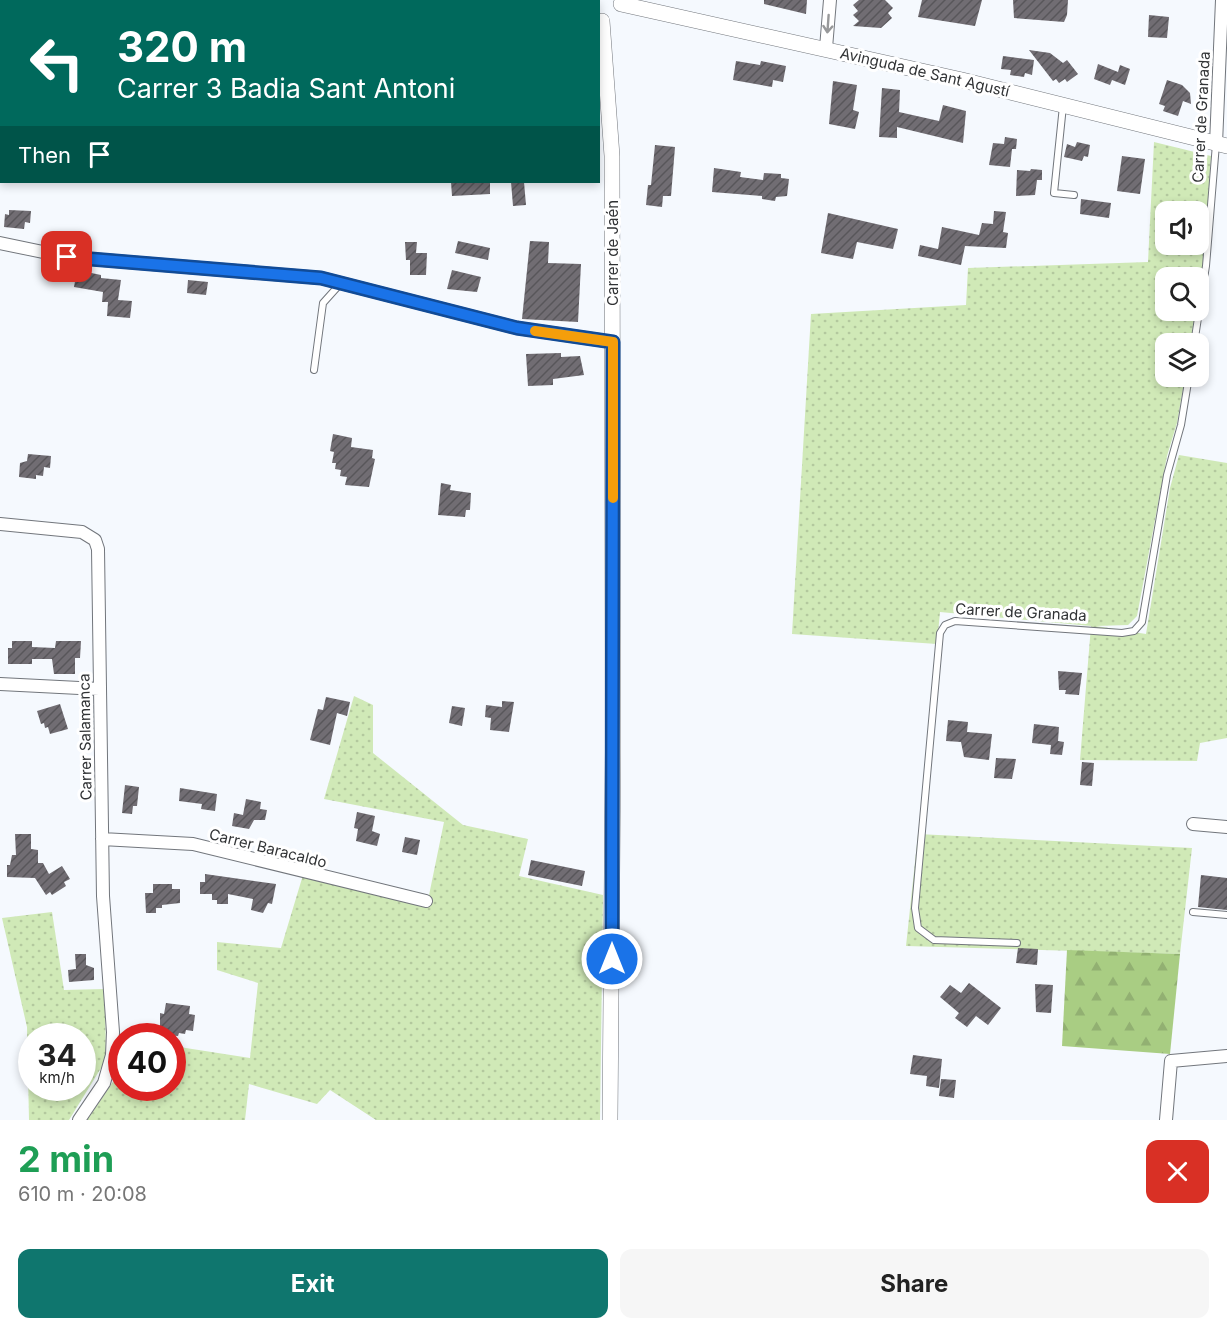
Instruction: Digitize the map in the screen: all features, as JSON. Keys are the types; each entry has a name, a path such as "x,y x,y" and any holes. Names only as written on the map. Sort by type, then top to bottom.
{"street":[{"path":"826,48 830,0"},
{"name":"Carrer de Granada","path":"1222,0 1222,145"},
{"path":"600,21 615,15 621,2"},
{"name":"Avinguda de Sant Agustí","path":"621,2 826,48 1222,145"},
{"name":"Carrer de Jaén","path":"600,21 612,156 616,333 610,1120"},
{"path":"0,243 67,257 341,282 517,328 616,333"},
{"name":"Carrer Salamanca","path":"0,524 82,532 95,540 98,549 103,896 113,1032 112,1055 104,1083 80,1120"},
{"path":"0,684 99,689"},
{"path":"1193,824 1227,827"},
{"name":"Carrer Baracaldo","path":"102,839 193,844 426,902"},
{"path":"1166,1120 1172,1061 1227,1056"}],"lane":[{"path":"1063,105 1054,193 1074,195"},
{"name":"Carrer de Granada","path":"1196,333 1222,145"},
{"path":"314,370 323,303 341,282"},
{"name":"Carrer de Granada","path":"1017,943 934,940 918,928 915,908 940,633 945,625 955,621 1122,633 1134,631 1142,622 1167,475 1181,425 1187,387"},
{"path":"1193,912 1227,915"}],"green space":[{"path":"1154,142 1211,156 1208,201 1155,201 1155,255 1204,255 1204,261 1203,267 1155,267 1155,321 1194,321 1192,333 1155,333 1155,387 1183,387 1177,423 1167,456 1137,616 1128,625 1096,626 1146,634 1170,488 1179,455 1227,463 1227,738 1200,743 1197,761 1080,760 1091,626 940,612 937,644 792,634 811,314 966,305 968,268 1148,262"},
{"path":"354,696 373,705 373,753 463,825 528,839 519,876 603,895 600,1120 376,1120 330,1090 317,1104 249,1084 245,1120 87,1120 108,1089 108,1101 186,1101 186,1048 250,1058 258,983 217,970 217,942 281,948 303,875 427,905 444,822 324,799"},
{"path":"918,834 1192,848 1180,954 906,946"},
{"path":"52,912 64,990 105,989 106,1060 96,1076 96,1023 26,1023 2,918"},
{"path":"1067,950 1180,954 1170,1054 1062,1046"},
{"path":"29,1101 81,1101 69,1120 29,1120"}],"building":[{"path":"764,0 807,0 806,14 764,4"},
{"path":"859,0 885,0 893,8 888,13 892,18 881,28 853,26 859,21 853,15 858,11 853,5"},
{"path":"922,0 982,0 975,26 918,17"},
{"path":"1013,0 1068,0 1067,15 1064,22 1014,18"},
{"path":"1149,15 1169,17 1167,38 1148,37"},
{"path":"1029,50 1050,53 1063,63 1067,60 1078,74 1067,82 1065,79 1059,83 1056,79 1053,81"},
{"path":"1003,56 1034,60 1032,75 1025,73 1024,77 1010,75 1011,70 1001,69"},
{"path":"736,61 760,65 761,61 786,66 783,82 773,80 772,87 733,80"},
{"path":"1098,64 1118,72 1120,65 1130,69 1125,85 1112,80 1110,85 1094,79"},
{"path":"1167,80 1182,85 1190,93 1191,104 1183,101 1178,116 1163,111 1165,106 1159,104"},
{"path":"833,81 857,85 853,110 859,112 855,129 829,124"},
{"path":"882,88 900,90 899,112 939,121 943,105 966,111 963,143 897,127 897,138 879,137"},
{"path":"1005,137 1017,139 1016,149 1012,149 1010,167 989,165 993,143 1004,144"},
{"path":"1077,142 1090,145 1088,157 1084,156 1082,161 1064,157 1067,144 1075,147"},
{"path":"655,145 675,147 671,196 663,196 662,207 646,205 648,185 651,185"},
{"path":"1122,156 1145,159 1140,194 1117,191"},
{"path":"714,168 741,172 740,177 763,180 764,173 781,174 781,178 789,179 787,196 776,197 775,201 762,199 762,196 712,192"},
{"path":"1031,169 1042,170 1042,180 1037,180 1035,195 1016,196 1017,170 1030,171"},
{"path":"451,183 490,183 490,194 452,196"},
{"path":"511,183 524,183 526,205 513,206"},
{"path":"1081,199 1111,203 1109,218 1080,214"},
{"path":"9,210 31,211 30,223 25,222 24,229 4,227 5,214 9,215"},
{"path":"994,211 1006,212 1003,232 1008,233 1006,248 965,246 961,265 918,256 920,245 938,249 942,227 979,235 982,223 993,224"},
{"path":"828,213 898,229 893,249 857,242 853,259 821,253"},
{"path":"458,241 490,248 488,260 455,253"},
{"path":"530,241 549,242 548,263 581,264 578,322 522,319"},
{"path":"405,242 417,242 416,253 427,253 426,275 410,275 410,260 406,260"},
{"path":"77,270 101,275 101,278 121,280 118,300 132,301 130,318 107,316 108,302 102,302 103,292 74,287"},
{"path":"452,270 481,277 477,292 447,289"},
{"path":"188,280 208,282 206,295 187,293"},
{"path":"561,353 561,357 580,356 584,375 553,379 553,385 528,386 526,354"},
{"path":"333,434 352,438 351,447 373,450 372,458 375,459 369,487 345,485 347,477 340,476 341,470 335,469 336,463 332,463 334,452 330,451"},
{"path":"28,454 51,456 50,468 44,467 43,476 36,475 36,479 19,477 20,463 27,461"},
{"path":"441,483 451,485 450,490 471,493 470,510 466,510 465,517 438,515"},
{"path":"12,641 32,641 32,647 55,648 56,641 81,641 80,658 75,658 75,674 54,674 52,659 32,659 32,664 8,664 8,648 12,648"},
{"path":"1058,671 1082,673 1079,695 1065,694 1066,690 1059,690"},
{"path":"326,697 350,702 347,716 337,713 330,745 310,740 318,709 323,710"},
{"path":"502,701 514,702 509,732 490,730 491,718 485,717 486,705 502,707"},
{"path":"60,704 68,729 50,734 48,727 45,728 44,723 41,724 37,711"},
{"path":"452,706 465,708 462,726 449,723"},
{"path":"948,720 968,722 967,732 992,734 989,760 964,757 961,742 946,741"},
{"path":"1034,724 1059,727 1058,741 1064,742 1062,755 1050,754 1051,745 1032,743"},
{"path":"996,758 1016,759 1012,779 994,778"},
{"path":"1082,762 1094,763 1092,786 1080,785"},
{"path":"125,785 139,787 137,806 133,806 132,814 122,813"},
{"path":"180,788 217,794 215,811 201,809 202,804 179,801"},
{"path":"246,799 261,802 260,809 267,810 265,820 254,820 249,829 232,826 234,813 243,815"},
{"path":"357,812 375,816 372,831 380,834 377,846 356,841 358,829 354,828"},
{"path":"15,834 31,834 31,849 38,850 38,863 43,863 49,874 62,866 70,879 64,882 66,886 52,895 50,892 46,895 35,878 7,877 7,865 10,865 12,855 16,855"},
{"path":"405,837 420,840 417,855 402,852"},
{"path":"531,860 585,871 582,886 528,875"},
{"path":"205,874 276,884 272,904 268,903 263,913 251,910 253,899 228,894 228,904 217,904 217,900 212,900 212,894 200,894 200,882 205,882"},
{"path":"1201,875 1227,878 1227,910 1198,907"},
{"path":"153,884 172,884 172,889 180,889 180,903 162,905 162,908 156,908 156,913 146,913 145,893 153,893"},
{"path":"1018,948 1038,949 1037,965 1016,963"},
{"path":"75,954 86,954 86,965 94,968 94,980 69,982 68,970 76,969"},
{"path":"969,983 1001,1008 988,1025 976,1016 967,1027 955,1018 959,1013 940,997 950,985 961,993"},
{"path":"1035,984 1053,985 1051,1013 1036,1012"},
{"path":"166,1003 190,1006 189,1014 195,1015 193,1031 186,1030 186,1023 160,1023 160,1013 164,1014"},
{"path":"913,1055 942,1059 939,1088 926,1086 927,1076 910,1074"},
{"path":"941,1079 956,1080 954,1098 939,1096"}],"slow traffic":[{"path":"535,331 613,342 613,498"}],"route":[{"path":"67,257 321,278 517,328 613,342 612,959"}]}
